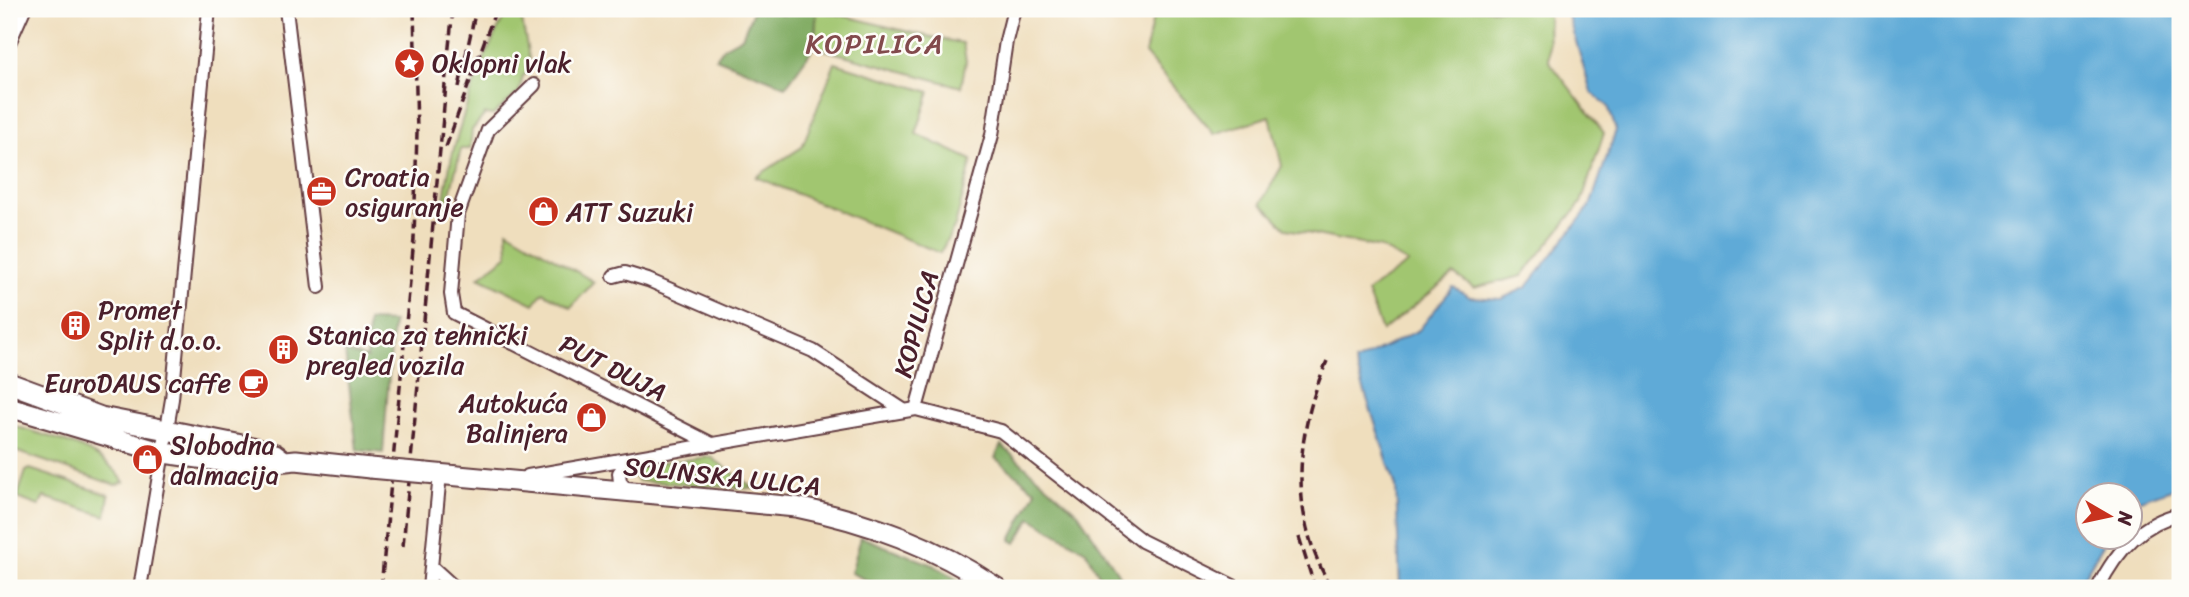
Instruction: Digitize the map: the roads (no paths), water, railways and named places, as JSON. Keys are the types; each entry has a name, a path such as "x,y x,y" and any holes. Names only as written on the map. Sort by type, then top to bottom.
{"main road":[{"path":"9,383 101,417 167,433 275,453 283,460"},
{"path":"9,407 164,453 247,465 283,460"},
{"name":"SOLINSKA ULICA","path":"283,460 796,507 848,517 892,532 938,552 997,588"}],"street":[{"path":"9,43 24,9"},
{"path":"140,588 164,453 179,334 209,9"},
{"path":"286,9 319,287"},
{"name":"KOPILICA","path":"504,481 911,410 992,135 1006,41 1014,9"},
{"name":"PUT DUJA","path":"534,85 488,130 463,198 458,214 451,294 454,313 714,445"},
{"path":"614,276 625,273 648,280 813,351 911,410 1001,431 1142,541 1237,588"},
{"path":"629,460 619,473 620,482 630,493"},
{"path":"429,588 433,568 433,473"},
{"path":"2098,588 2121,551 2137,534 2180,514"},
{"path":"433,568 454,588"}],"water":[{"path":"1566,9 2180,9 2180,486 2144,499 2144,482 2074,482 2074,552 2099,552 2077,588 1400,588 1396,487 1355,362 1419,330 1453,287 1470,297 1501,299 1527,287 1590,206 1616,130 1608,106 1591,92"}],"railway":[{"path":"381,588 414,239 417,132 414,9"},
{"path":"444,94 453,9"},
{"path":"459,87 476,9"},
{"path":"446,147 496,9"},
{"path":"403,546 446,85"},
{"path":"1327,361 1308,417 1301,475 1308,533 1332,588"},
{"path":"1299,537 1315,588"}],"place":[{"name":"Oklopni vlak","path":"409,63"},
{"name":"Croatia osiguranje","path":"322,192"},
{"name":"ATT Suzuki","path":"543,212"},
{"name":"Promet Split d.o.o.","path":"75,325"},
{"name":"Stanica za tehnički pregled vozila","path":"284,350"},
{"name":"EuroDAUS caffe","path":"254,383"},
{"name":"Autokuća Balinjera","path":"591,418"},
{"name":"Slobodna dalmacija","path":"147,460"}],"district":[{"name":"KOPILICA","path":"875,43"}]}
